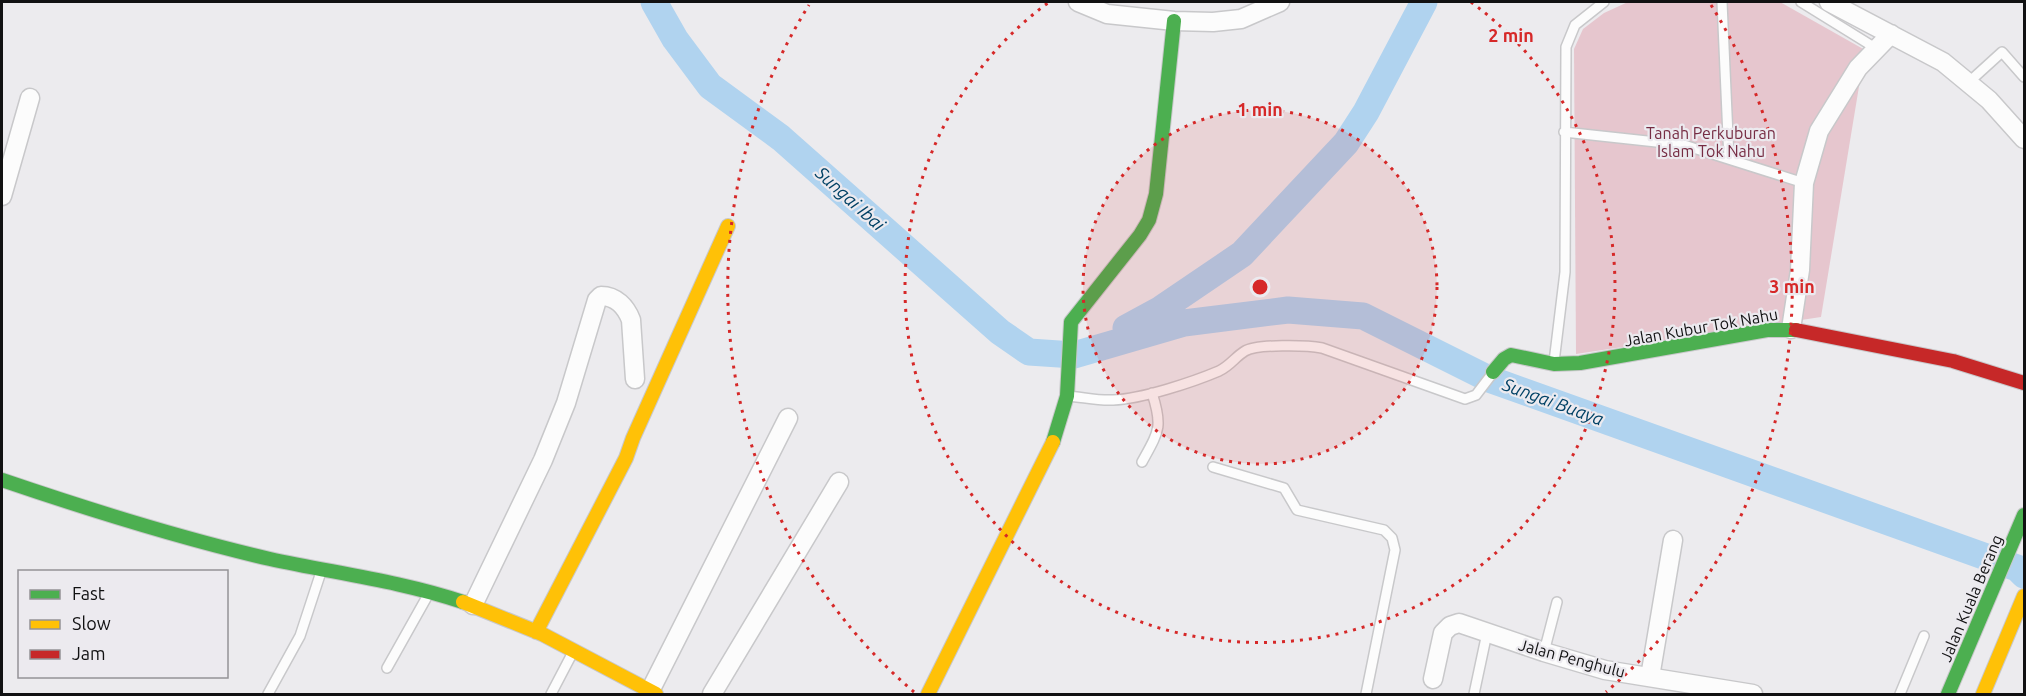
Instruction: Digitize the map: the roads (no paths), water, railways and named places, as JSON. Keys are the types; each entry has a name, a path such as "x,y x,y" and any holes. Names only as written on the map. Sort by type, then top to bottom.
{"main road":[{"path":"928,694 1051,447 1059,426 1067,388 1069,330 1075,314 1140,235 1149,220 1156,194 1174,21"},
{"path":"536,632 626,458 728,226"},
{"name":"Jalan Kubur Tok Nahu","path":"1493,372 1504,359 1511,356 1521,356 1554,364 1599,361 1767,330 1791,329 1953,361 2025,383"},
{"path":"2,480 220,546 429,592 473,605 536,632 653,693"},
{"name":"Jalan Kuala Berang","path":"1948,694 2025,515"},
{"path":"1983,694 2025,596"}],"street":[{"path":"1078,2 1107,14 1174,21 1213,22 1241,19 1280,2"},
{"path":"1829,2 1943,62 1969,82 2025,139"},
{"path":"1791,329 1800,270 1804,183 1819,131 1858,68 1891,34"},
{"path":"2,196 30,98"},
{"path":"473,605 555,432 597,300 601,296 607,296 620,303 631,320 635,379"},
{"path":"653,693 788,418"},
{"path":"712,694 839,482"},
{"path":"1650,677 1673,540"},
{"name":"Jalan Penghulu","path":"1433,679 1443,633 1450,626 1460,623 1605,670 1753,694"}],"lane":[{"path":"1554,364 1565,272 1566,46 1575,25 1604,2"},
{"path":"1722,2 1729,159"},
{"path":"1801,2 1877,49"},
{"path":"1969,82 2002,52 2025,76"},
{"path":"1564,132 1664,141 1684,145 1804,183"},
{"path":"1067,388 1112,400 1152,393 1219,371 1232,364 1246,350 1253,348 1310,346 1322,348 1465,399 1476,395 1493,372"},
{"path":"1142,462 1160,426 1152,393"},
{"path":"1213,467 1284,488 1297,510 1384,530 1392,538 1395,550 1366,694"},
{"path":"268,694 300,636 321,570"},
{"path":"387,668 429,592"},
{"path":"1544,652 1557,602"},
{"path":"1474,694 1487,633"},
{"path":"1900,694 1923,636"},
{"path":"551,694 573,652"}],"waterway":[{"name":"Sungai Buaya","path":"654,2 675,39 710,86 781,138 1000,332 1029,352 1074,355 1184,323 1288,310 1363,316 1489,379 2017,568 2024,575"},
{"path":"1126,328 1161,309 1242,254 1346,143 1366,112 1424,2"}],"park label":[{"name":"Tanah Perkuburan Islam Tok Nahu","path":"1711,142"}],"water label":[{"name":"Sungai Ibai","path":"850,199"}]}
